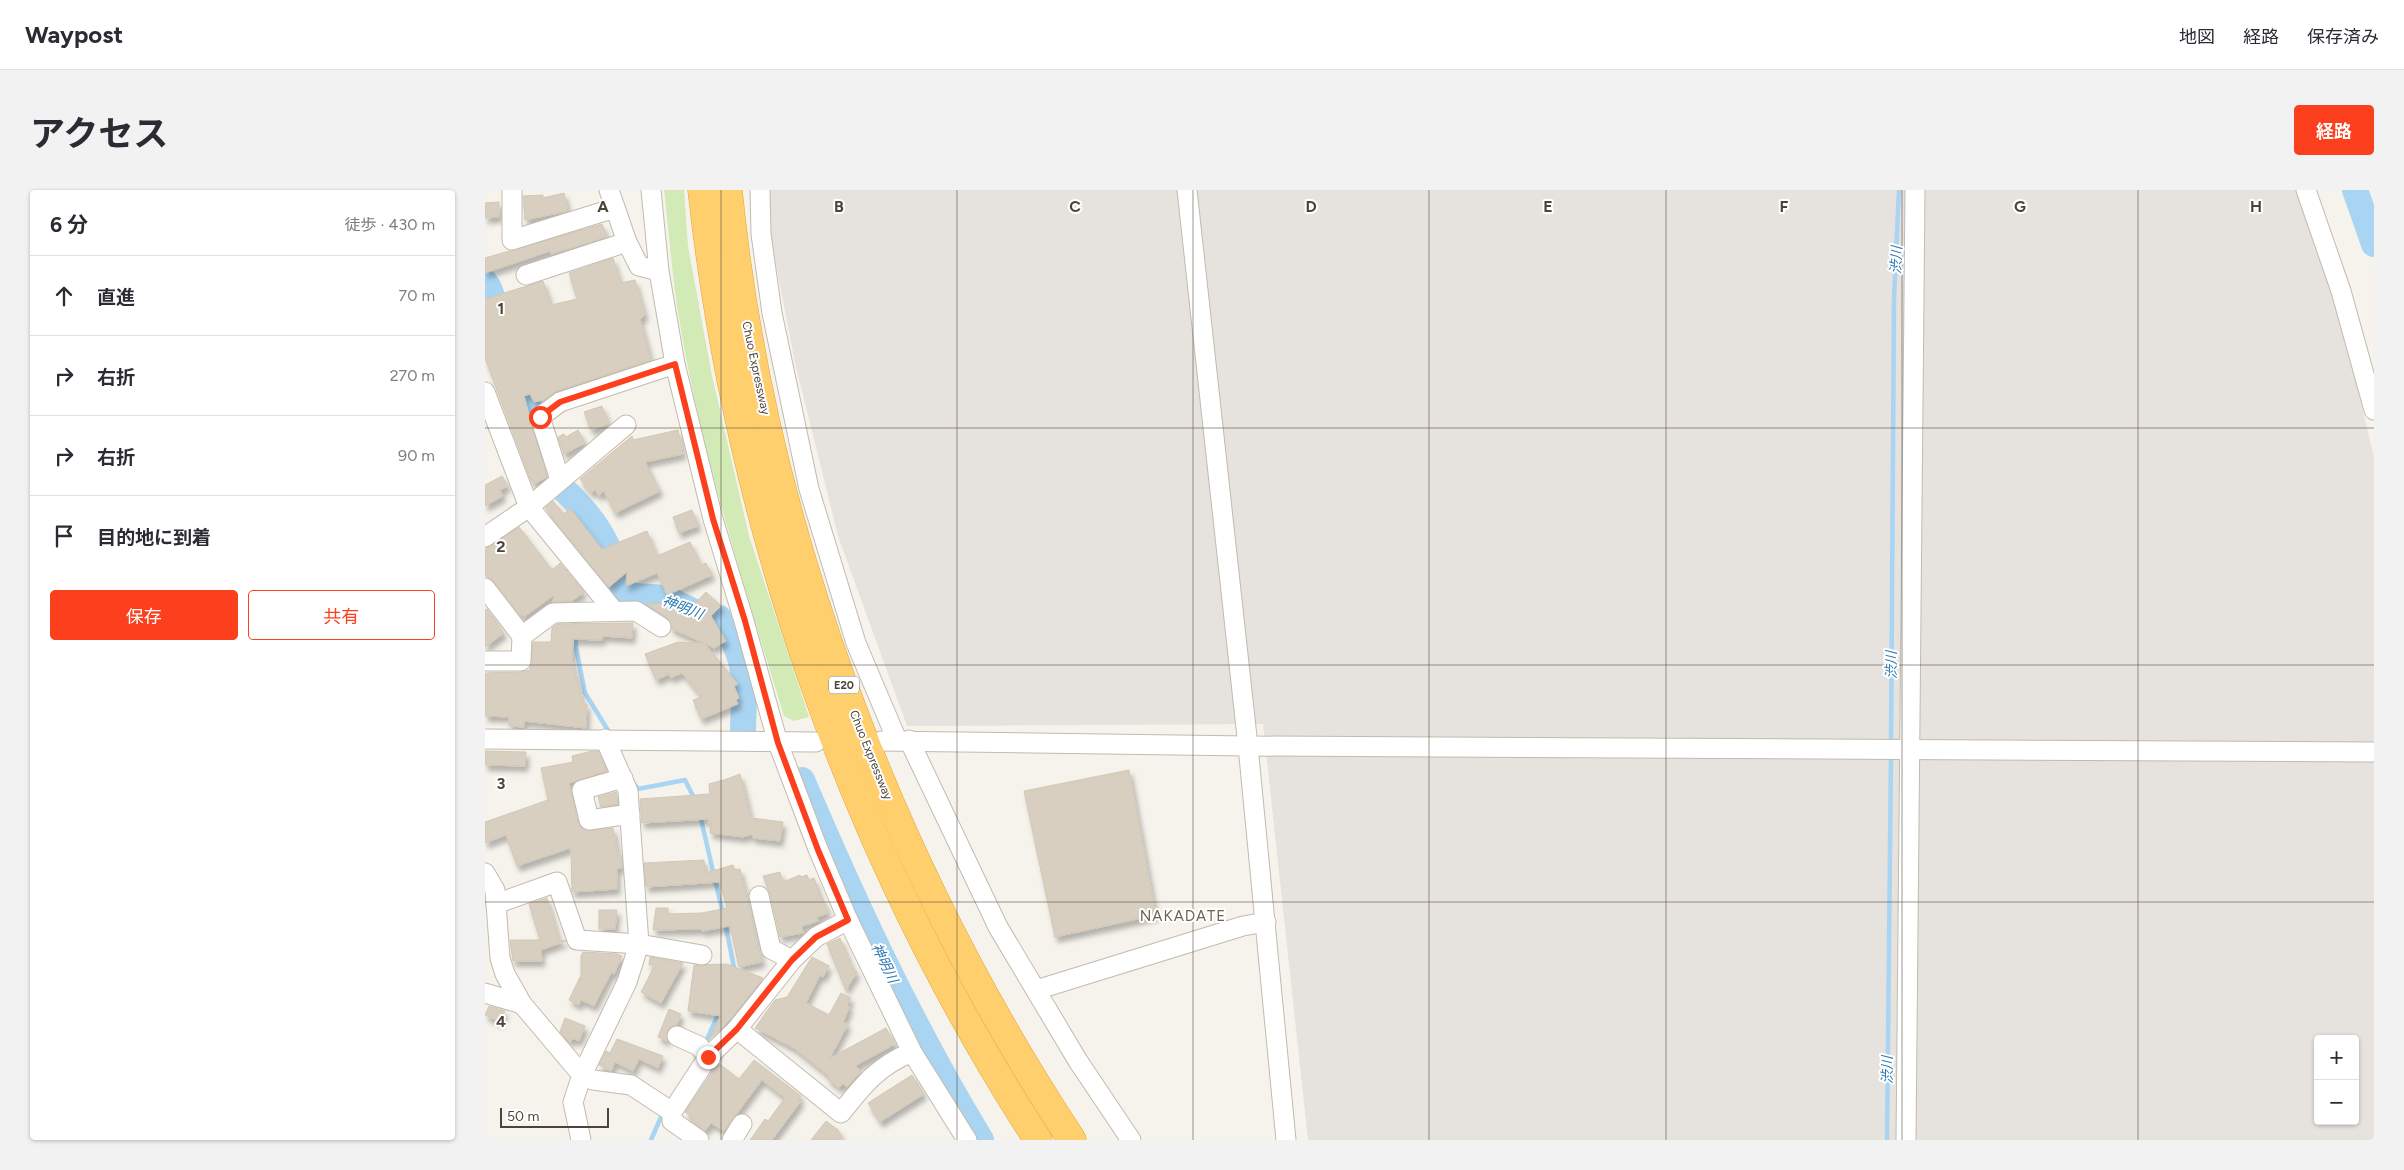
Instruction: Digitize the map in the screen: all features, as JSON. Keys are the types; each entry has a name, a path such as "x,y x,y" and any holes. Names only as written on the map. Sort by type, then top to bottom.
{"highway":[{"name":"E20","path":"702,190 718,318 741,432 769,540 798,636 830,731 867,824 910,915 956,1005 1007,1093 1037,1140"},
{"name":"Chuo Expressway","path":"728,190 744,312 767,421 793,528 823,626 854,713 895,815 937,906 995,1015 1072,1140"}],"street":[{"path":"512,190 512,240 615,208"},
{"path":"609,190 627,242 639,266 659,271"},
{"path":"651,190 659,271 675,364 713,519 745,621 778,743 818,850 848,920 912,1052 967,1140"},
{"path":"759,190 761,234 772,313 809,489 856,643 895,740 998,927 1078,1061 1131,1140"},
{"path":"1187,190 1248,746 1286,1140"},
{"path":"1906,1140 1905,749 1915,190"},
{"path":"2306,190 2341,291 2374,410"},
{"path":"526,275 627,242"},
{"path":"560,480 540,417 560,402 675,364"},
{"path":"485,392 529,507 614,611"},
{"path":"485,537 529,507 626,425"},
{"path":"485,588 523,636 521,661 485,661"},
{"path":"523,636 553,613 636,611 661,627"},
{"path":"485,739 817,742"},
{"path":"581,1140 573,1102 582,1075 627,982 639,944 628,790 605,739"},
{"path":"895,740 1248,746 2374,752"},
{"path":"623,778 582,790 589,820 630,814"},
{"path":"485,873 495,890 500,958 505,974 522,1004 582,1075 593,1080 631,1085 672,1112"},
{"path":"496,904 557,882 577,940 639,944 702,955"},
{"path":"759,896 771,949 792,960"},
{"path":"699,1140 671,1120 672,1112 708,1057 737,1029 792,960 816,937 848,920"},
{"path":"1036,990 1243,926 1265,922"},
{"path":"485,993 522,1004"},
{"path":"737,1029 841,1113 864,1082 882,1068 912,1052"},
{"path":"677,1036 699,1046 708,1057"},
{"path":"732,1140 742,1124"}],"shaded area":[{"path":"770,190 2297,190 2345,335 2374,457 2374,1140 1308,1140 1263,724 907,726 838,536 795,363 770,233"}],"green space":[{"path":"664,190 684,190 688,246 712,376 749,536 809,717 794,721 784,716 711,469 688,368 672,270"}],"building":[{"path":"564,193 568,211 525,220 523,196 543,195 543,198"},
{"path":"499,202 499,217 485,218 485,203"},
{"path":"602,224 607,237 551,254 550,251 485,273 485,258"},
{"path":"613,258 621,283 635,280 645,315 640,319 651,360 556,391 544,400 534,402 530,394 524,396 547,477 534,484 534,481 531,481 485,358 485,299 543,281 551,305 577,299 569,273"},
{"path":"602,406 609,424 591,430 584,412"},
{"path":"578,430 585,443 564,454 558,437 564,434 566,437"},
{"path":"678,430 683,454 645,462 660,491 615,513 604,491 599,496 595,490 591,493 580,479 632,436 633,440"},
{"path":"502,476 508,486 500,490 503,496 485,506 485,485"},
{"path":"553,501 564,514 570,508 602,549 647,531 657,556 690,542 701,565 706,563 712,575 667,595 657,573 626,586 627,572 609,587 545,508"},
{"path":"692,510 698,526 679,533 673,517"},
{"path":"519,527 552,570 560,563 584,592 572,601 553,602 554,595 524,617 522,614 521,616 494,581 485,575 485,549"},
{"path":"706,592 721,606 711,616 726,641 714,648 705,644 738,684 734,686 739,698 736,700 738,704 701,719 693,700 702,697 682,673 671,678 669,674 656,680 645,654 678,642 704,643 672,629 667,618 646,604 662,603 685,614"},
{"path":"487,609 504,633 485,647 485,610"},
{"path":"633,623 632,638 603,636 602,640 573,639 572,660 583,704 587,704 586,728 524,721 524,727 509,726 509,717 485,716 485,673 530,670 533,642 551,642 552,628 557,624"},
{"path":"485,751 526,752 525,766 485,765"},
{"path":"598,751 607,771 569,783 578,823 586,831 613,828 618,855 621,855 622,868 617,868 617,889 572,892 571,848 517,866 506,835 485,843 485,822 548,800 541,768 573,762 572,756"},
{"path":"1129,770 1156,915 1055,937 1024,791"},
{"path":"740,774 751,818 783,822 780,841 753,838 752,834 743,837 710,833 711,823 708,823 709,819 642,823 640,799 710,794 709,784"},
{"path":"616,792 618,804 601,807 598,797"},
{"path":"704,860 705,873 733,865 735,870 740,869 762,962 739,967 730,926 702,931 702,929 653,930 656,908 668,908 668,914 702,913 727,908 720,882 646,887 644,863"},
{"path":"780,872 783,882 800,875 801,877 807,875 809,880 814,878 821,899 823,899 828,913 817,917 818,921 802,926 803,933 780,937 770,894 763,876"},
{"path":"547,898 559,940 566,941 541,950 542,961 513,961 510,940 540,940 529,904"},
{"path":"599,910 617,910 615,929 599,929"},
{"path":"840,938 853,969 857,972 846,990 827,944"},
{"path":"583,952 622,956 614,974 611,973 594,1006 581,1000 579,1005 569,1000 580,977 581,982 581,956"},
{"path":"650,957 683,963 661,1003 641,992 655,965 649,965"},
{"path":"812,957 829,966 823,977 820,975 806,1003 829,1015 841,993 851,998 847,1005 850,1007 843,1022 848,1024 830,1058 886,1028 895,1044 855,1066 861,1071 847,1087 843,1084 839,1088 827,1078 829,1076 794,1048 755,1028 775,1000 787,997"},
{"path":"727,964 763,978 729,1021 709,1040 721,1016 688,1011 694,965"},
{"path":"489,1006 505,1011 500,1022 485,1015"},
{"path":"669,1009 681,1014 677,1025 667,1031 667,1041 658,1037"},
{"path":"565,1018 585,1026 579,1041 572,1038 571,1042 560,1032"},
{"path":"617,1039 663,1056 658,1068 639,1059 633,1071 615,1062 611,1071 599,1065 606,1051 610,1053"},
{"path":"754,1060 801,1096 798,1100 801,1101 772,1140 750,1140 765,1119 768,1121 785,1098 762,1080 724,1131 711,1123 705,1131 691,1121 693,1118 685,1112 718,1063 739,1079"},
{"path":"912,1075 924,1094 880,1122 868,1103"},
{"path":"826,1121 838,1130 843,1140 811,1140"}],"waterway":[{"name":"渋川","path":"1891,746 1894,298 1899,190"},
{"path":"2355,190 2374,244"},
{"name":"神明川","path":"485,282 489,288 524,383 531,418 541,449"},
{"name":"神明川","path":"561,487 584,511 601,534 613,560 623,591 635,596 666,598 702,616 719,618 736,646 743,672 743,731"},
{"path":"576,622 576,648 585,693 609,732"},
{"name":"渋川","path":"1887,1140 1891,754"},
{"path":"632,781 638,789 685,780 695,800"},
{"name":"神明川","path":"802,780 842,872 885,963 931,1053 981,1140"},
{"path":"700,815 723,914"},
{"path":"725,922 735,973"},
{"path":"705,1044 720,1010"},
{"path":"651,1140 661,1117"}],"district":[{"name":"NAKADATE","path":"1183,916"}],"route":[{"path":"540,417 560,402 675,364 713,519 745,621 778,743 818,850 848,920 816,937 792,960 737,1029 708,1057"}]}
